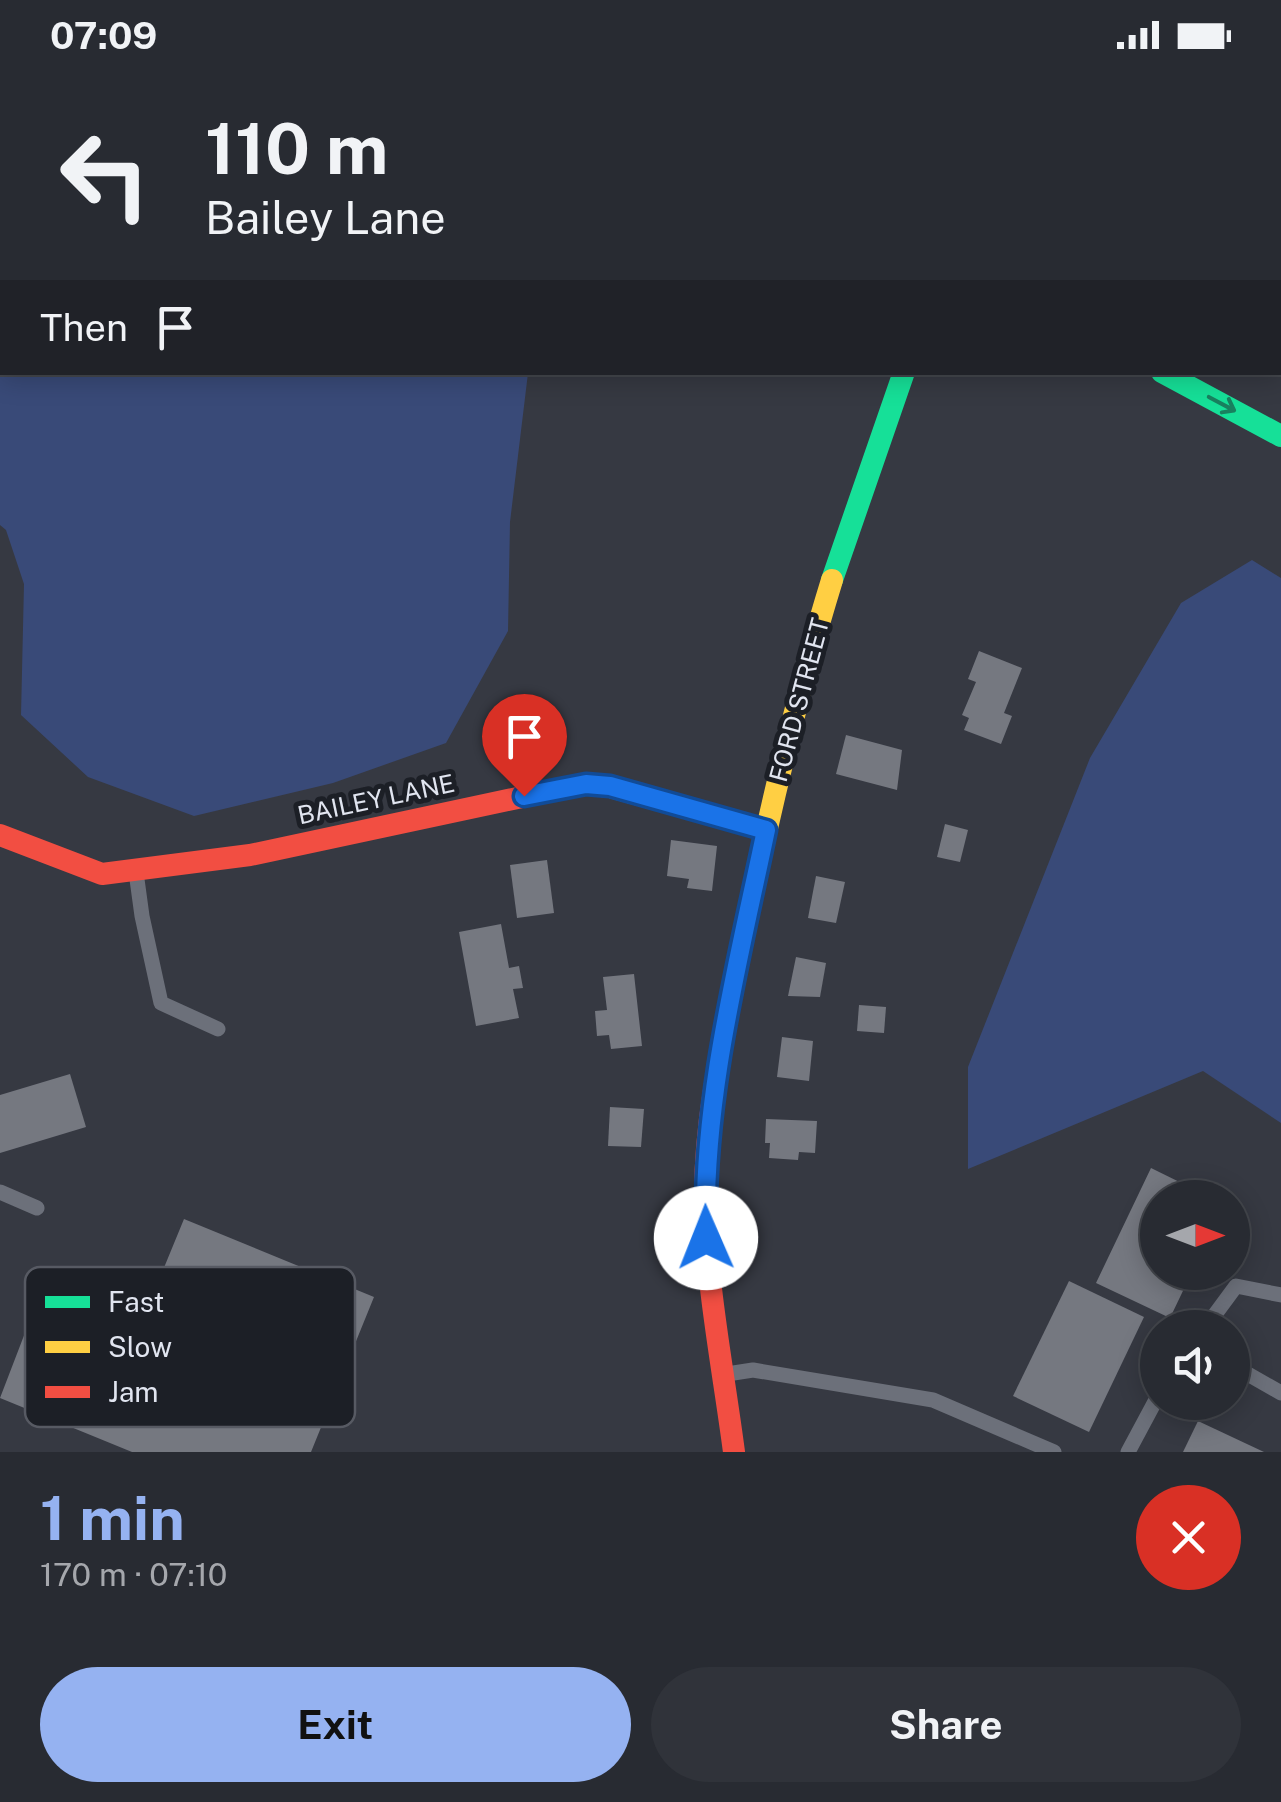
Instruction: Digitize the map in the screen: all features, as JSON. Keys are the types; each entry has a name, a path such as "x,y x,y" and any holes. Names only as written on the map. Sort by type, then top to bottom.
{"main road":[{"name":"FORD STREET","path":"734,1452 706,1238 708,1142 722,1046 766,830 805,667 903,375"},
{"path":"1168,375 1281,436"},
{"name":"BAILEY LANE","path":"0,836 102,874 250,855 586,784 610,786 766,830"}],"lane":[{"path":"136,868 142,916 162,1003 218,1030"},
{"path":"0,1192 37,1208"},
{"path":"1219,1310 1236,1286 1281,1294"},
{"path":"723,1374 754,1370 933,1400 1054,1452"},
{"path":"1250,1375 1281,1392"},
{"path":"1128,1452 1145,1420"}],"shaded area":[{"path":"0,375 528,375 510,522 508,631 446,743 333,783 194,816 88,777 21,715 24,584 6,530 0,525"},
{"path":"1252,560 1281,578 1281,1123 1203,1071 968,1169 968,1067 1090,758 1181,603"}],"building":[{"path":"979,651 1022,668 1004,713 1012,716 1001,744 964,730 969,718 962,715 976,682 968,679"},
{"path":"846,735 902,750 897,790 836,774"},
{"path":"945,824 968,830 960,862 937,857"},
{"path":"671,840 717,846 712,891 687,888 689,879 667,876"},
{"path":"547,860 554,913 517,918 510,865"},
{"path":"816,876 845,882 836,923 808,918"},
{"path":"501,924 509,968 519,966 523,988 513,989 519,1018 476,1026 459,932"},
{"path":"796,957 826,963 820,997 788,996"},
{"path":"634,974 642,1046 611,1049 609,1035 597,1036 595,1011 607,1010 603,977"},
{"path":"859,1005 886,1007 884,1033 857,1031"},
{"path":"782,1037 813,1041 809,1081 777,1077"},
{"path":"70,1074 86,1127 0,1153 0,1095"},
{"path":"610,1107 644,1109 641,1147 608,1146"},
{"path":"766,1119 817,1121 815,1153 799,1152 798,1160 769,1158"},
{"path":"1151,1168 1175,1180 1145,1180"},
{"path":"1140,1191 1140,1290 1183,1290 1174,1310 1153,1310 1096,1283"},
{"path":"184,1219 301,1267 164,1267"},
{"path":"1069,1281 1140,1315 1140,1325 1089,1432 1013,1396"},
{"path":"355,1289 374,1297 355,1344"},
{"path":"25,1333 25,1408 0,1398"},
{"path":"1198,1421 1264,1452 1183,1452"},
{"path":"71,1427 321,1427 311,1452 132,1452"}],"traffic: fast":[{"path":"832,580 903,375"},
{"path":"1168,375 1281,436"}],"traffic: slow":[{"path":"742,945 782,761 832,580"},
{"path":"527,796 586,784 610,787 765,830"}],"traffic: jam":[{"path":"0,835 102,874 250,855 527,796"},
{"path":"734,1452 711,1291 705,1194 712,1100 742,945"}],"route":[{"path":"524,796 586,784 610,786 766,830 713,1096 705,1190 706,1238"}]}
